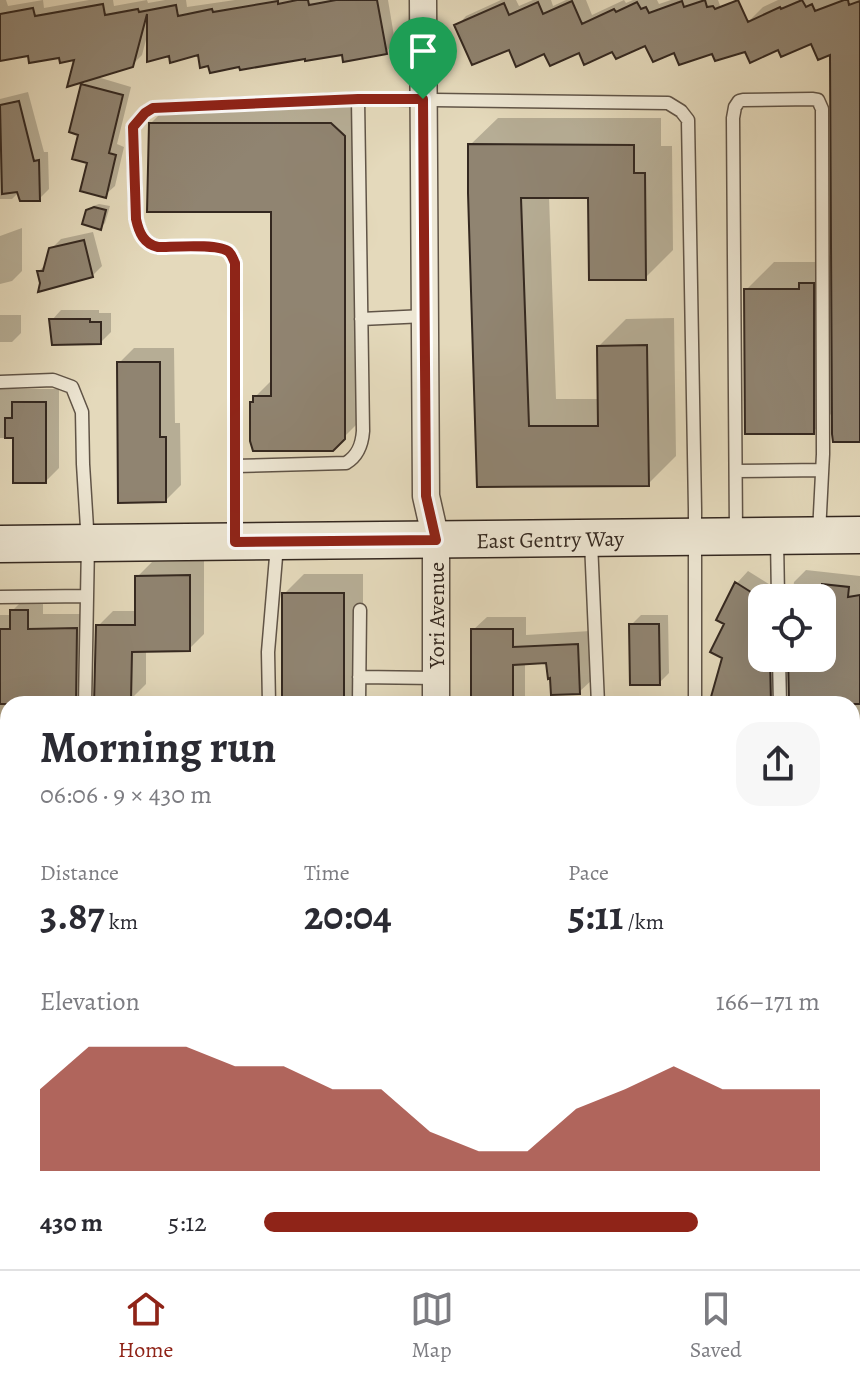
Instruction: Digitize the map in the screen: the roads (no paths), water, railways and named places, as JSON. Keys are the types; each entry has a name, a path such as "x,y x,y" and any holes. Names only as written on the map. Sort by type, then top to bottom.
{"street":[{"name":"Yori Avenue","path":"423,0 426,496 436,540 436,696"},
{"name":"East Gentry Way","path":"0,544 860,535"}],"lane":[{"path":"235,466 346,463 354,459 362,445 358,99"},
{"path":"235,542 235,263 226,250 214,247 150,245 139,231 133,127 145,113 153,108 358,99 668,103 688,120 695,696"},
{"path":"736,536 735,107 743,100 812,99 818,100 822,109 822,470 819,536"},
{"path":"361,319 425,316"},
{"path":"0,382 53,380 72,387 82,412 88,544 85,696"},
{"path":"736,471 822,470"},
{"path":"777,536 778,584"},
{"path":"591,538 598,696"},
{"path":"269,696 268,652 278,542"},
{"path":"0,597 87,596"},
{"path":"359,696 360,610"},
{"path":"779,672 780,696"},
{"path":"359,677 436,678"}]}
